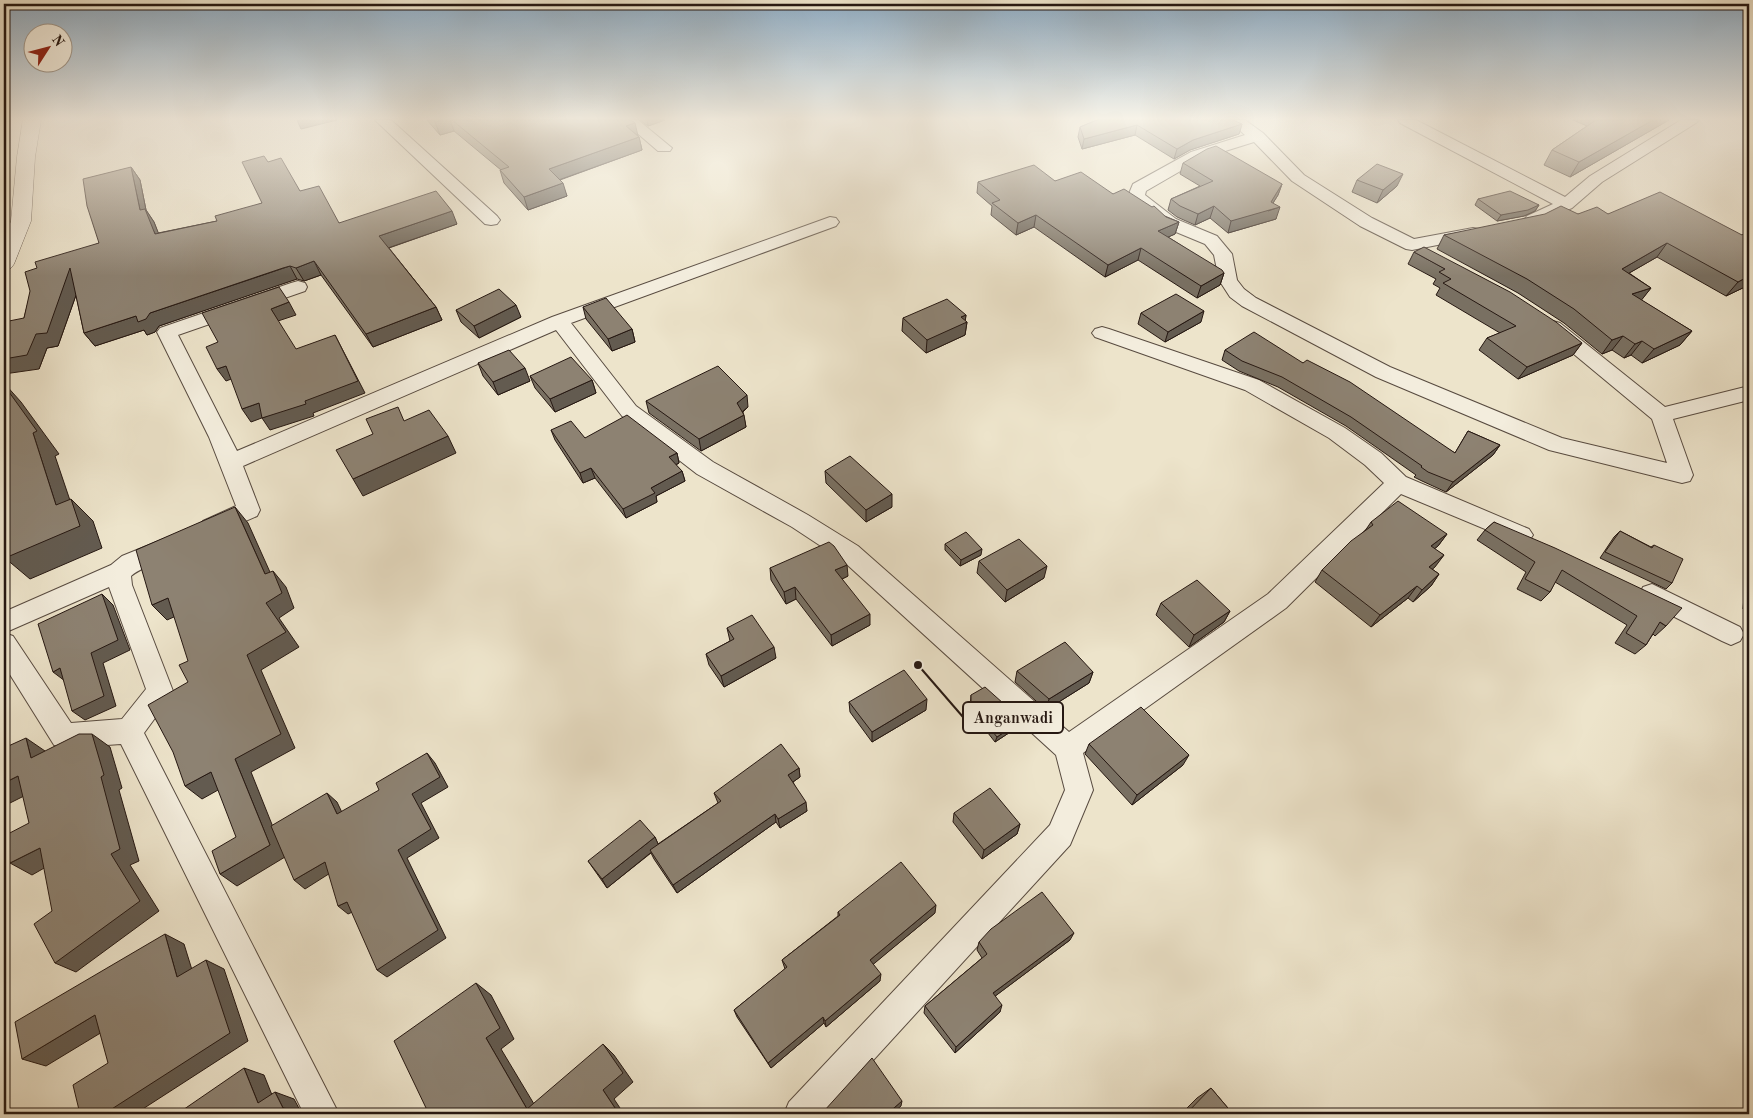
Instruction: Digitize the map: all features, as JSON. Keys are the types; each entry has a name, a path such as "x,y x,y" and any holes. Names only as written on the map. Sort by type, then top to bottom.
{"street":[{"path":"4,264 21,221 25,172"},
{"path":"439,172 491,220"},
{"path":"1167,172 1139,188 1136,196 1170,223 1211,240 1223,254 1228,280 1237,293 1249,302 1384,372 1557,445 1682,476 1661,415 1556,329 1540,319"},
{"path":"1292,172 1298,178 1366,222 1436,258"},
{"path":"1505,172 1566,204"},
{"path":"1520,223 1530,222 1566,204 1607,172"},
{"path":"230,463 559,321 830,222"},
{"path":"1412,245 1493,229"},
{"path":"4,623 119,572 130,562 249,510 220,437 167,332 298,286"},
{"path":"559,321 629,411 705,468 800,521 850,553 1068,748 1079,790 1060,835 801,1114"},
{"path":"1102,333 1252,385 1337,433 1373,459 1398,483 1538,542"},
{"path":"1661,415 1749,393"},
{"path":"1068,748 1277,601 1398,483"},
{"path":"4,644 64,736 129,731 160,691 120,585 119,572"},
{"path":"1635,586 1731,634"},
{"path":"129,731 322,1114"}],"building":[{"path":"110,172 132,172 140,210 145,209 155,234 217,221 215,216 262,203 247,172 289,172 300,191 319,186 339,223 436,191 452,211 379,236 436,307 366,334 314,261 296,268 290,266 283,268 150,313 146,319 138,322 136,316 84,333 70,268 47,333 36,334 27,355 4,359 4,322 24,318 30,291 25,272 37,268 35,262 99,243 87,206 83,179"},
{"path":"502,172 552,172 563,183 524,197"},
{"path":"1010,172 1043,172 1055,181 1081,172 1113,194 1124,189 1152,207 1154,206 1166,217 1179,222 1158,231 1224,273 1201,286 1141,248 1108,265 1036,215 1018,223 992,203 1000,200 978,182"},
{"path":"1198,172 1261,172 1282,184 1271,202 1280,207 1231,221 1214,206 1198,214 1180,206 1171,199 1213,181"},
{"path":"1367,172 1398,172 1403,174 1383,190 1357,180"},
{"path":"1510,191 1539,205 1528,210 1501,215 1478,199"},
{"path":"1660,192 1742,235 1749,229 1749,276 1738,282 1667,243 1622,269 1651,288 1632,294 1692,331 1654,349 1642,341 1635,344 1623,336 1612,340 1574,309 1527,279 1444,235 1545,214 1561,206 1578,214 1597,207 1608,214"},
{"path":"1424,247 1510,292 1556,322 1582,343 1527,367 1487,338 1516,326 1443,283 1451,279 1439,272 1445,269 1414,252"},
{"path":"279,287 289,302 271,309 296,349 335,335 358,381 305,401 306,404 262,418 259,403 242,409 226,366 217,369 206,347 218,342 202,313"},
{"path":"499,289 516,305 474,326 456,310"},
{"path":"1176,294 1204,311 1168,332 1141,313"},
{"path":"606,298 632,329 608,339 583,307"},
{"path":"947,299 966,315 961,317 967,322 927,340 903,318"},
{"path":"1254,332 1303,363 1307,360 1350,382 1455,453 1468,431 1500,445 1453,482 1428,472 1351,417 1282,377 1242,361 1225,350"},
{"path":"509,350 525,368 493,382 478,363"},
{"path":"571,357 592,380 550,399 530,376"},
{"path":"718,366 747,395 737,403 744,415 699,439 646,401"},
{"path":"4,385 37,431 33,433 56,505 71,499 80,526 5,558 4,553"},
{"path":"398,407 404,421 429,410 448,436 353,479 336,450 373,434 366,419"},
{"path":"627,415 677,453 669,457 682,471 651,488 655,493 623,509 591,468 580,473 551,430 571,421 585,438"},
{"path":"850,456 892,494 866,510 825,471"},
{"path":"1398,501 1447,534 1431,546 1444,555 1429,567 1439,574 1422,590 1417,586 1380,615 1322,570 1351,541 1373,525 1371,522"},
{"path":"235,507 265,574 273,571 282,593 266,603 286,632 247,655 281,734 235,759 270,845 220,874 212,851 236,837 211,772 185,786 173,752 148,705 188,682 179,665 188,661 168,598 152,605 136,550"},
{"path":"1494,522 1555,548 1682,608 1666,626 1660,622 1646,645 1626,633 1637,616 1562,570 1550,592 1525,579 1535,562 1485,530"},
{"path":"1620,531 1652,548 1654,545 1683,559 1672,583 1605,552"},
{"path":"966,532 982,549 961,560 945,544"},
{"path":"1019,539 1047,566 1007,590 979,561"},
{"path":"829,542 847,565 835,570 870,614 831,635 795,587 784,592 770,568"},
{"path":"1197,580 1230,611 1194,635 1161,603"},
{"path":"102,594 118,640 91,653 104,696 72,711 60,668 53,672 38,624"},
{"path":"752,615 774,647 721,676 706,654 734,639 727,628"},
{"path":"1065,642 1093,672 1049,699 1017,671"},
{"path":"904,670 927,699 872,732 849,702"},
{"path":"985,687 1022,720 997,737 971,705 971,695"},
{"path":"1141,707 1189,755 1137,795 1089,744"},
{"path":"79,734 92,734 104,775 101,777 120,849 111,854 140,901 55,963 34,924 52,911 40,848 10,863 4,836 29,823 18,776 4,783 4,748 26,738 31,758"},
{"path":"781,744 799,768 788,775 806,802 778,819 775,814 673,885 650,850 721,801 714,793"},
{"path":"427,753 440,777 412,794 431,829 398,850 438,930 377,970 347,902 338,906 325,862 294,880 271,826 327,793 337,814 379,790 376,783"},
{"path":"990,788 1020,824 984,850 954,813"},
{"path":"640,820 655,837 602,879 588,861"},
{"path":"901,862 936,905 870,960 881,974 825,1021 823,1017 768,1063 734,1010 787,967 782,960 840,915 838,912"},
{"path":"1042,892 1074,933 993,993 1002,1005 956,1047 925,1006 987,954 979,942 991,929"},
{"path":"165,934 177,977 206,960 230,1033 104,1114 80,1114 73,1085 108,1063 95,1015 22,1059 15,1022"},
{"path":"476,983 500,1028 486,1038 527,1109 603,1044 623,1073 603,1090 619,1114 422,1114 427,1110 394,1041"},
{"path":"872,1058 902,1101 887,1114 821,1114 819,1111 824,1111"},
{"path":"244,1068 258,1103 275,1092 283,1108 289,1109 291,1114 177,1114"},
{"path":"1211,1088 1233,1114 1186,1114"}],"place":[{"name":"Anganwadi","path":"918,665"}]}
